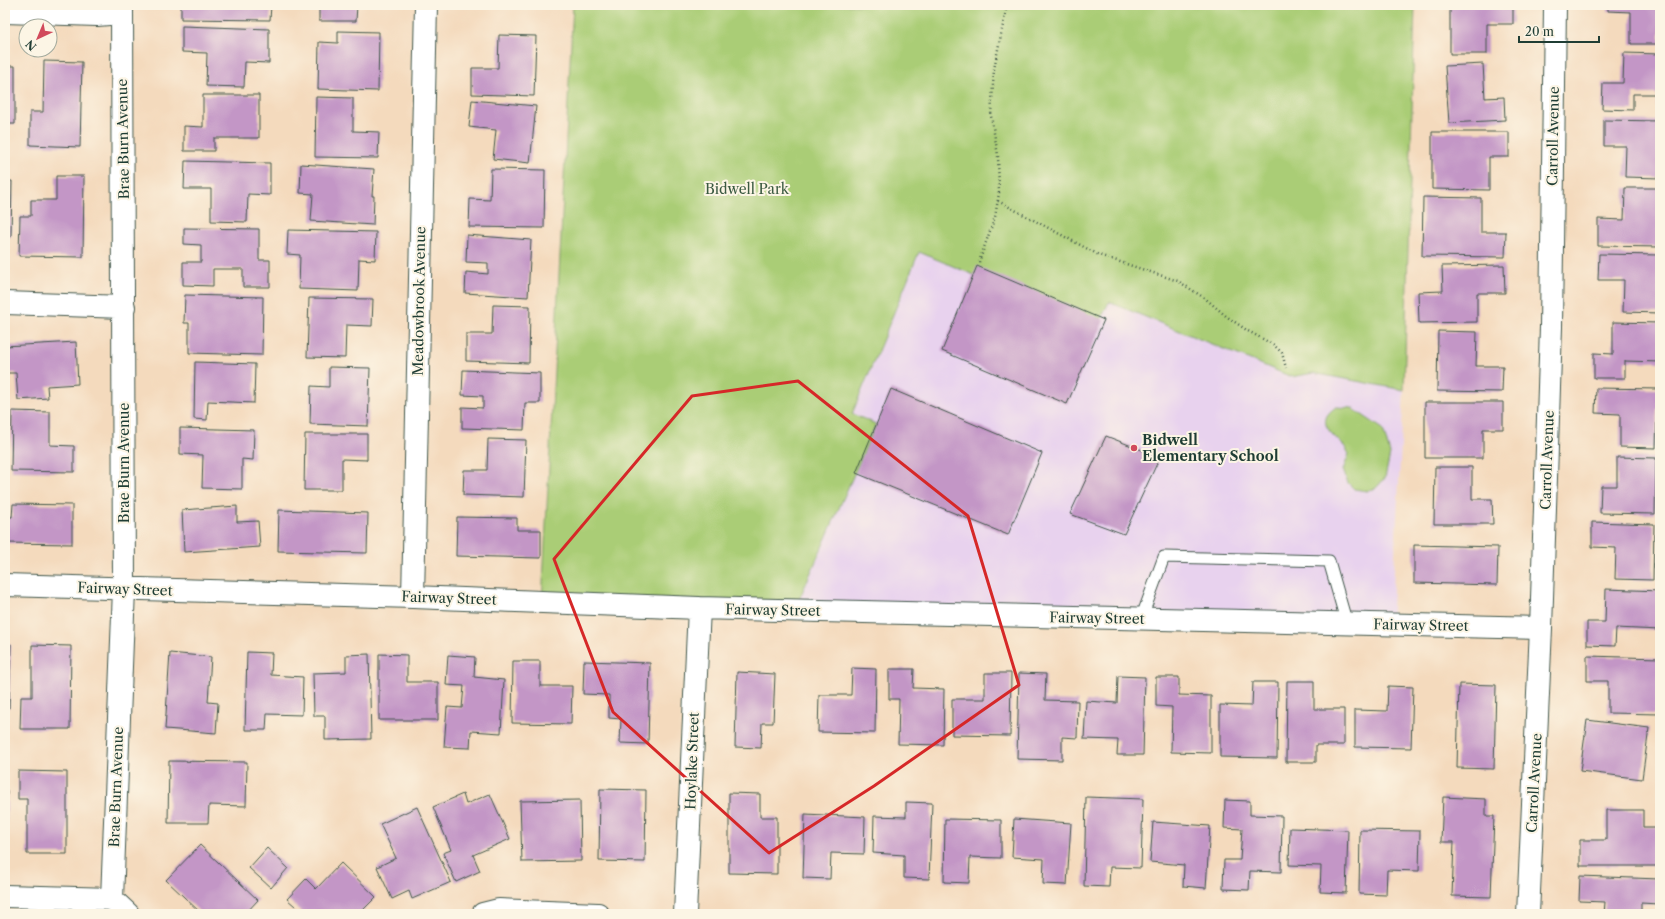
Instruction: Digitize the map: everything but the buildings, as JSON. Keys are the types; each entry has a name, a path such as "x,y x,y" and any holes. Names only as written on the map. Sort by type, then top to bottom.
{"street":[{"name":"Meadowbrook Avenue","path":"413,597 426,5"},
{"name":"Carroll Avenue","path":"1528,914 1541,628 1551,327 1555,5"},
{"path":"5,12 97,15 121,9"},
{"name":"Brae Burn Avenue","path":"112,899 124,589 124,307 121,9"},
{"path":"5,303 124,307"},
{"name":"Fairway Street","path":"5,585 413,597 699,608 1541,628"},
{"name":"Hoylake Street","path":"685,914 699,608"},
{"path":"5,896 112,899 128,914"},
{"path":"483,914 499,910 598,914"}],"lane":[{"path":"1141,619 1164,557 1329,561 1347,624"}],"path":[{"path":"979,262 995,218 999,193 998,155 991,116 994,69 1007,5"},
{"path":"998,201 1099,255 1178,281 1206,299 1231,320 1274,345 1282,353 1286,368"}],"highlighted area":[{"path":"798,381 968,516 1019,685 874,786 769,853 613,712 554,559 692,396"}],"shaded area":[{"name":"Bidwell Elementary School","path":"919,252 974,275 1101,319 1108,301 1292,377 1313,373 1404,390 1391,625 794,611 876,424 852,415"}],"green space":[{"name":"Bidwell Park","path":"573,5 1415,5 1404,390 1313,373 1292,377 1109,302 1101,319 974,275 919,252 852,414 876,424 794,611 542,602"},
{"path":"1336,407 1352,408 1383,429 1390,454 1385,478 1376,488 1367,491 1354,489 1348,483 1343,470 1349,454 1344,446 1329,431 1326,422 1326,417"}],"place":[{"name":"Bidwell Elementary School","path":"1134,448"}]}
